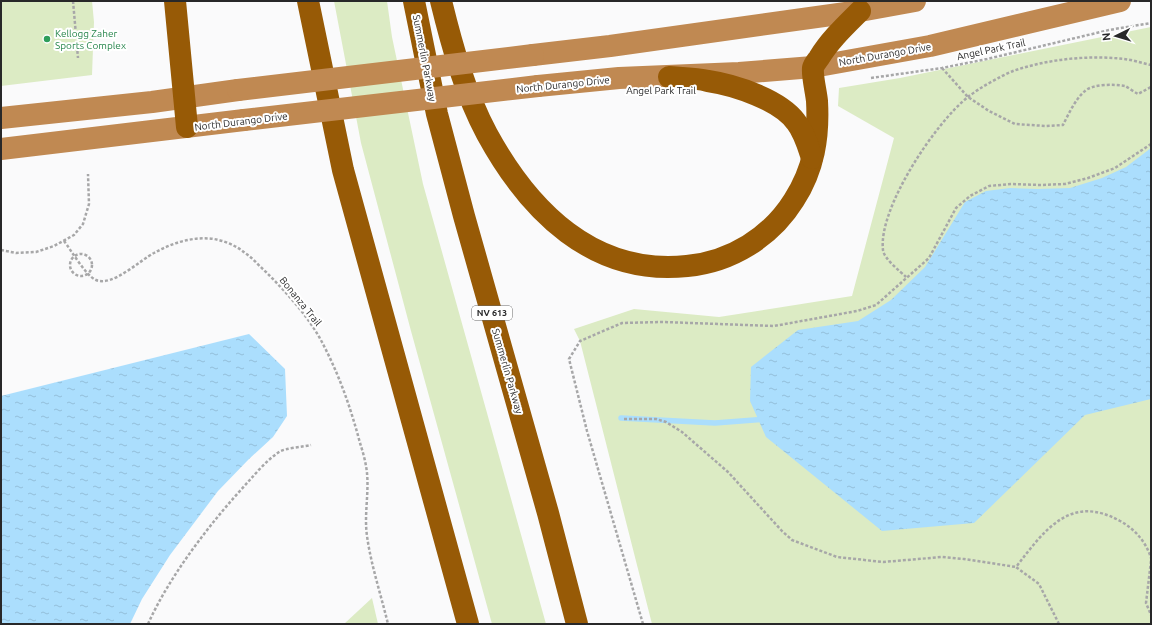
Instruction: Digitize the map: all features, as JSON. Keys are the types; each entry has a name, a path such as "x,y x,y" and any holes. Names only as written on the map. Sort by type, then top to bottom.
{"highway":[{"path":"175,1 187,127"},
{"path":"308,1 343,170 468,624"},
{"name":"Summerlin Parkway","path":"414,1 437,114 464,216 550,521 577,624"},
{"path":"441,1 463,78 477,113 487,134 522,188 550,218 577,240 590,248 612,258 656,268 696,266 733,254 760,238 785,214 803,185 812,159 817,138 813,67 826,47 842,28 860,11"},
{"path":"669,77 707,80 733,86 761,97 779,107 790,114 797,123 808,144 812,159"}],"main road":[{"path":"1,118 184,98 238,90 610,46 860,11 915,1"},
{"name":"North Durango Drive","path":"1,149 538,86 619,78 669,77 813,67 930,46 1120,1"}],"path":[{"path":"73,1 78,58"},
{"name":"Angel Park Trail","path":"867,79 942,68 987,59 1109,30 1151,23"},
{"path":"906,277 890,262 883,251 884,233 890,211 903,182 926,145 943,122 968,97 1012,72 1051,61 1088,57 1125,59 1151,65"},
{"path":"942,68 968,97 1015,124 1046,126 1063,125 1070,110 1085,90 1098,86 1125,86 1138,94 1151,87"},
{"path":"643,624 587,431 569,359 580,341 622,324 663,322 774,326 857,311 876,305 929,258 956,208 970,196 989,186 1011,184 1065,184 1088,178 1115,168 1151,144"},
{"path":"1,250 16,253 36,252 64,241 74,235 83,224 90,204 88,174"},
{"name":"Bonanza Trail","path":"88,274 96,280 102,281 126,272 152,253 175,244 194,238 214,239 231,245 245,253 293,300 317,333 348,398 367,471 367,535 370,554 388,624"},
{"path":"64,241 88,274"},
{"path":"82,254 89,257 92,268 88,274 81,276 74,274 70,268 71,261 75,255 82,254"},
{"path":"624,419 656,419 666,422 682,432 728,472 792,540 838,557 883,562 942,557 964,558 1016,567 1039,584 1059,624"},
{"path":"148,624 156,607 182,564 230,502 260,470 280,452 311,445"},
{"path":"1016,567 1039,537 1060,519 1071,514 1085,511 1099,512 1127,525 1139,536 1148,549 1151,558"},
{"path":"1151,561 1146,603 1151,615"}],"green space":[{"name":"Kellogg Zaher Sports Complex","path":"1,1 92,1 94,22 92,75 1,86"},
{"path":"334,1 387,1 392,37 423,184 546,624 492,624 361,143"},
{"path":"1151,27 1151,624 652,624 580,341 574,329 634,309 719,317 852,296 894,138 838,106 839,88 900,78"},
{"path":"372,598 378,624 344,624"}],"water":[{"path":"1151,148 1151,399 1085,415 974,523 882,531 766,437 750,401 751,367 798,330 858,321 891,300 925,267 965,202 986,191 1010,188 1070,188 1102,178 1126,167"},
{"path":"249,334 285,369 287,416 273,437 218,491 170,555 142,599 130,624 1,624 1,396"}],"waterway":[{"path":"621,418 715,423 766,419"}],"place":[{"name":"Kellogg Zaher Sports Complex","path":"47,39"}]}
